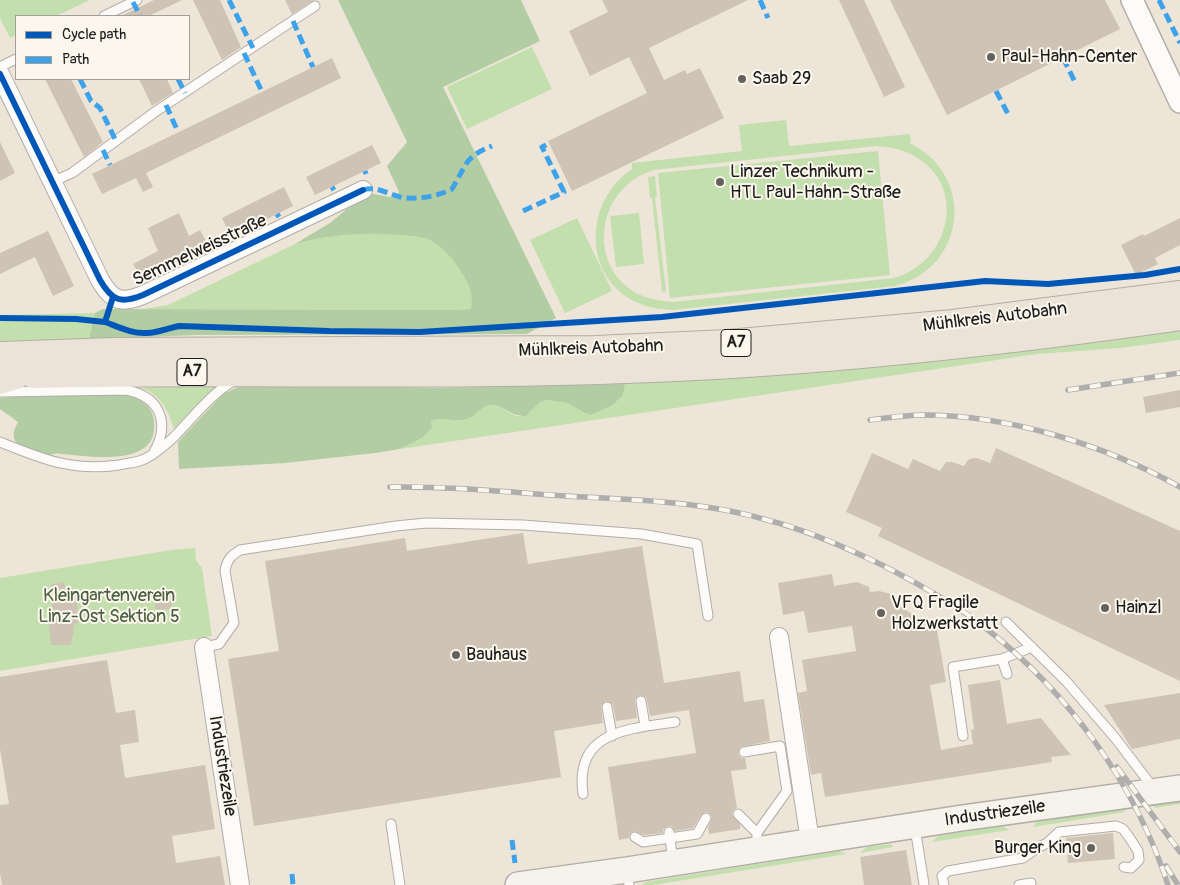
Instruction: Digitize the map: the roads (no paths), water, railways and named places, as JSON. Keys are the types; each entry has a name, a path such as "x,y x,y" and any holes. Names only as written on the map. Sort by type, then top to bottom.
{"highway":[{"name":"Mühlkreis Autobahn","path":"3,376 112,352 595,350 690,346 953,324 1180,295"},
{"name":"Mühlkreis Autobahn","path":"3,376 252,372 550,371 652,368 772,361 933,346 1180,316"}],"main road":[{"name":"Industriezeile","path":"518,885 628,878 673,863 758,841 810,842 914,825 1168,789"}],"street":[{"path":"1132,0 1180,102"},
{"name":"Semmelweisstraße","path":"0,74 106,290 113,297 122,300 132,300 143,295 363,190"},
{"path":"779,637 810,842"},
{"name":"Industriezeile","path":"204,646 240,885"}],"lane":[{"path":"106,15 137,0"},
{"path":"52,182 72,173 155,112 316,6"},
{"path":"0,67 15,60"},
{"path":"0,442 42,459 74,466 112,466 136,462 147,458 170,440 224,387 252,372"},
{"path":"3,376 126,390 144,395 154,404 161,417 161,438 154,453"},
{"path":"204,646 219,644 234,623 226,563 230,556 240,550 396,526 426,524 523,526 641,534 697,544 708,616"},
{"path":"1006,622 1066,681 1116,739 1168,789"},
{"path":"963,736 953,667 1002,659 1032,647"},
{"path":"1002,659 1007,674"},
{"path":"641,701 645,726"},
{"path":"607,706 612,736"},
{"path":"583,794 582,768 586,756 595,745 622,731 675,722"},
{"path":"738,814 758,841 787,791 780,746 744,752"},
{"path":"634,837 643,842 669,835 697,834 706,818"},
{"path":"391,824 400,885"},
{"path":"914,825 924,884"},
{"path":"944,885 942,876 948,871 1023,858 1047,843 1059,832 1116,826 1122,829 1129,837 1139,856 1131,868 1124,867"},
{"path":"669,835 673,863"},
{"path":"1020,885 1031,883"}],"railway":[{"path":"1068,390 1180,373"},
{"path":"870,420 916,415 956,416 1022,427 1056,435 1120,458 1180,487"},
{"path":"390,487 456,488 642,500 718,509 797,529 840,545 882,565 934,593 983,626 1014,652 1070,710 1095,742 1137,811 1154,847 1168,885"},
{"path":"1117,767 1180,852"},
{"path":"1166,866 1178,885"}],"place":[{"name":"Paul-Hahn-Center","path":"991,57"},
{"name":"Saab 29","path":"742,79"},
{"name":"Linzer Technikum - HTL Paul-Hahn-Straße","path":"720,182"},
{"name":"Hainzl","path":"1105,608"},
{"name":"VFQ Fragile Holzwerkstatt","path":"881,613"},
{"name":"Bauhaus","path":"456,655"},
{"name":"Burger King","path":"1091,848"}],"park label":[{"name":"Kleingartenverein Linz-Ost Sektion 5","path":"109,606"}]}
